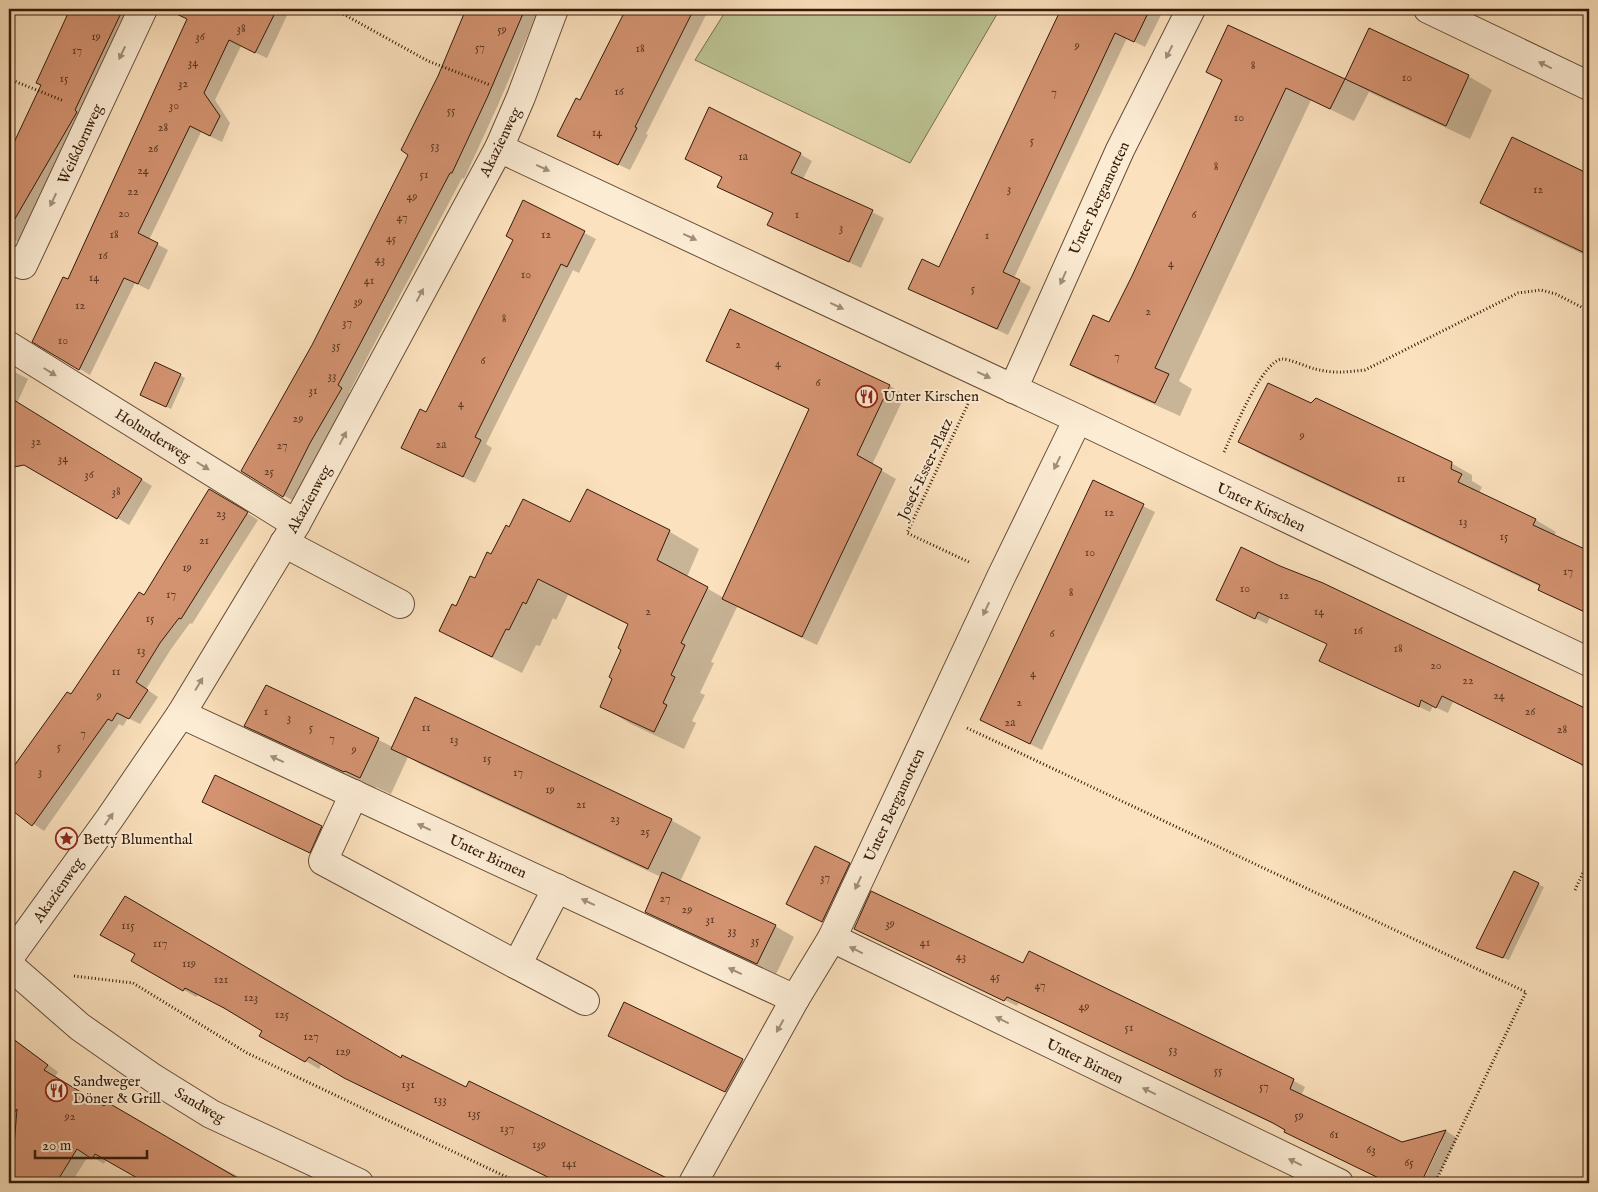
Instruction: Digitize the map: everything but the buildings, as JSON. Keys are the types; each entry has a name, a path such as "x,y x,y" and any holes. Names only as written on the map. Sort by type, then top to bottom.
{"street":[{"name":"Weißdornweg","path":"9,259 23,265 143,9"},
{"name":"Akazienweg","path":"9,958 99,833 181,714 290,533 499,148 522,96 554,9"},
{"name":"Unter Bergamotten","path":"1013,389 1120,150 1191,9"},
{"path":"1428,9 1589,86"},
{"name":"Unter Kirschen","path":"499,148 1078,419 1589,662"},
{"name":"Holunderweg","path":"9,346 400,604"},
{"name":"Unter Bergamotten","path":"693,1183 795,999 832,938 936,714 1078,419"},
{"name":"Unter Birnen","path":"181,714 795,999"},
{"path":"354,794 323,861 585,1001"},
{"path":"517,965 557,888"},
{"name":"Unter Birnen","path":"832,938 1339,1183"},
{"name":"Sandweg","path":"9,965 80,1027 203,1109 360,1183"}],"path":[{"path":"334,9 428,61 522,96"},
{"path":"9,79 94,114"},
{"path":"1210,482 1257,384 1271,364 1283,359 1314,369 1338,373 1365,370 1518,293 1541,290 1556,294 1589,311"},
{"name":"Josef-Esser-Platz","path":"982,374 907,533 1001,577"},
{"path":"936,714 1526,992 1435,1183"},
{"path":"1575,890 1589,860"},
{"path":"68,975 133,984 247,1053 518,1183"}],"green space":[{"path":"727,9 1000,9 910,163 695,60"}],"place":[{"name":"Unter Kirschen","path":"867,396"},
{"name":"Betty Blumenthal","path":"67,839"},
{"name":"Sandweger Döner & Grill","path":"57,1090"}]}
